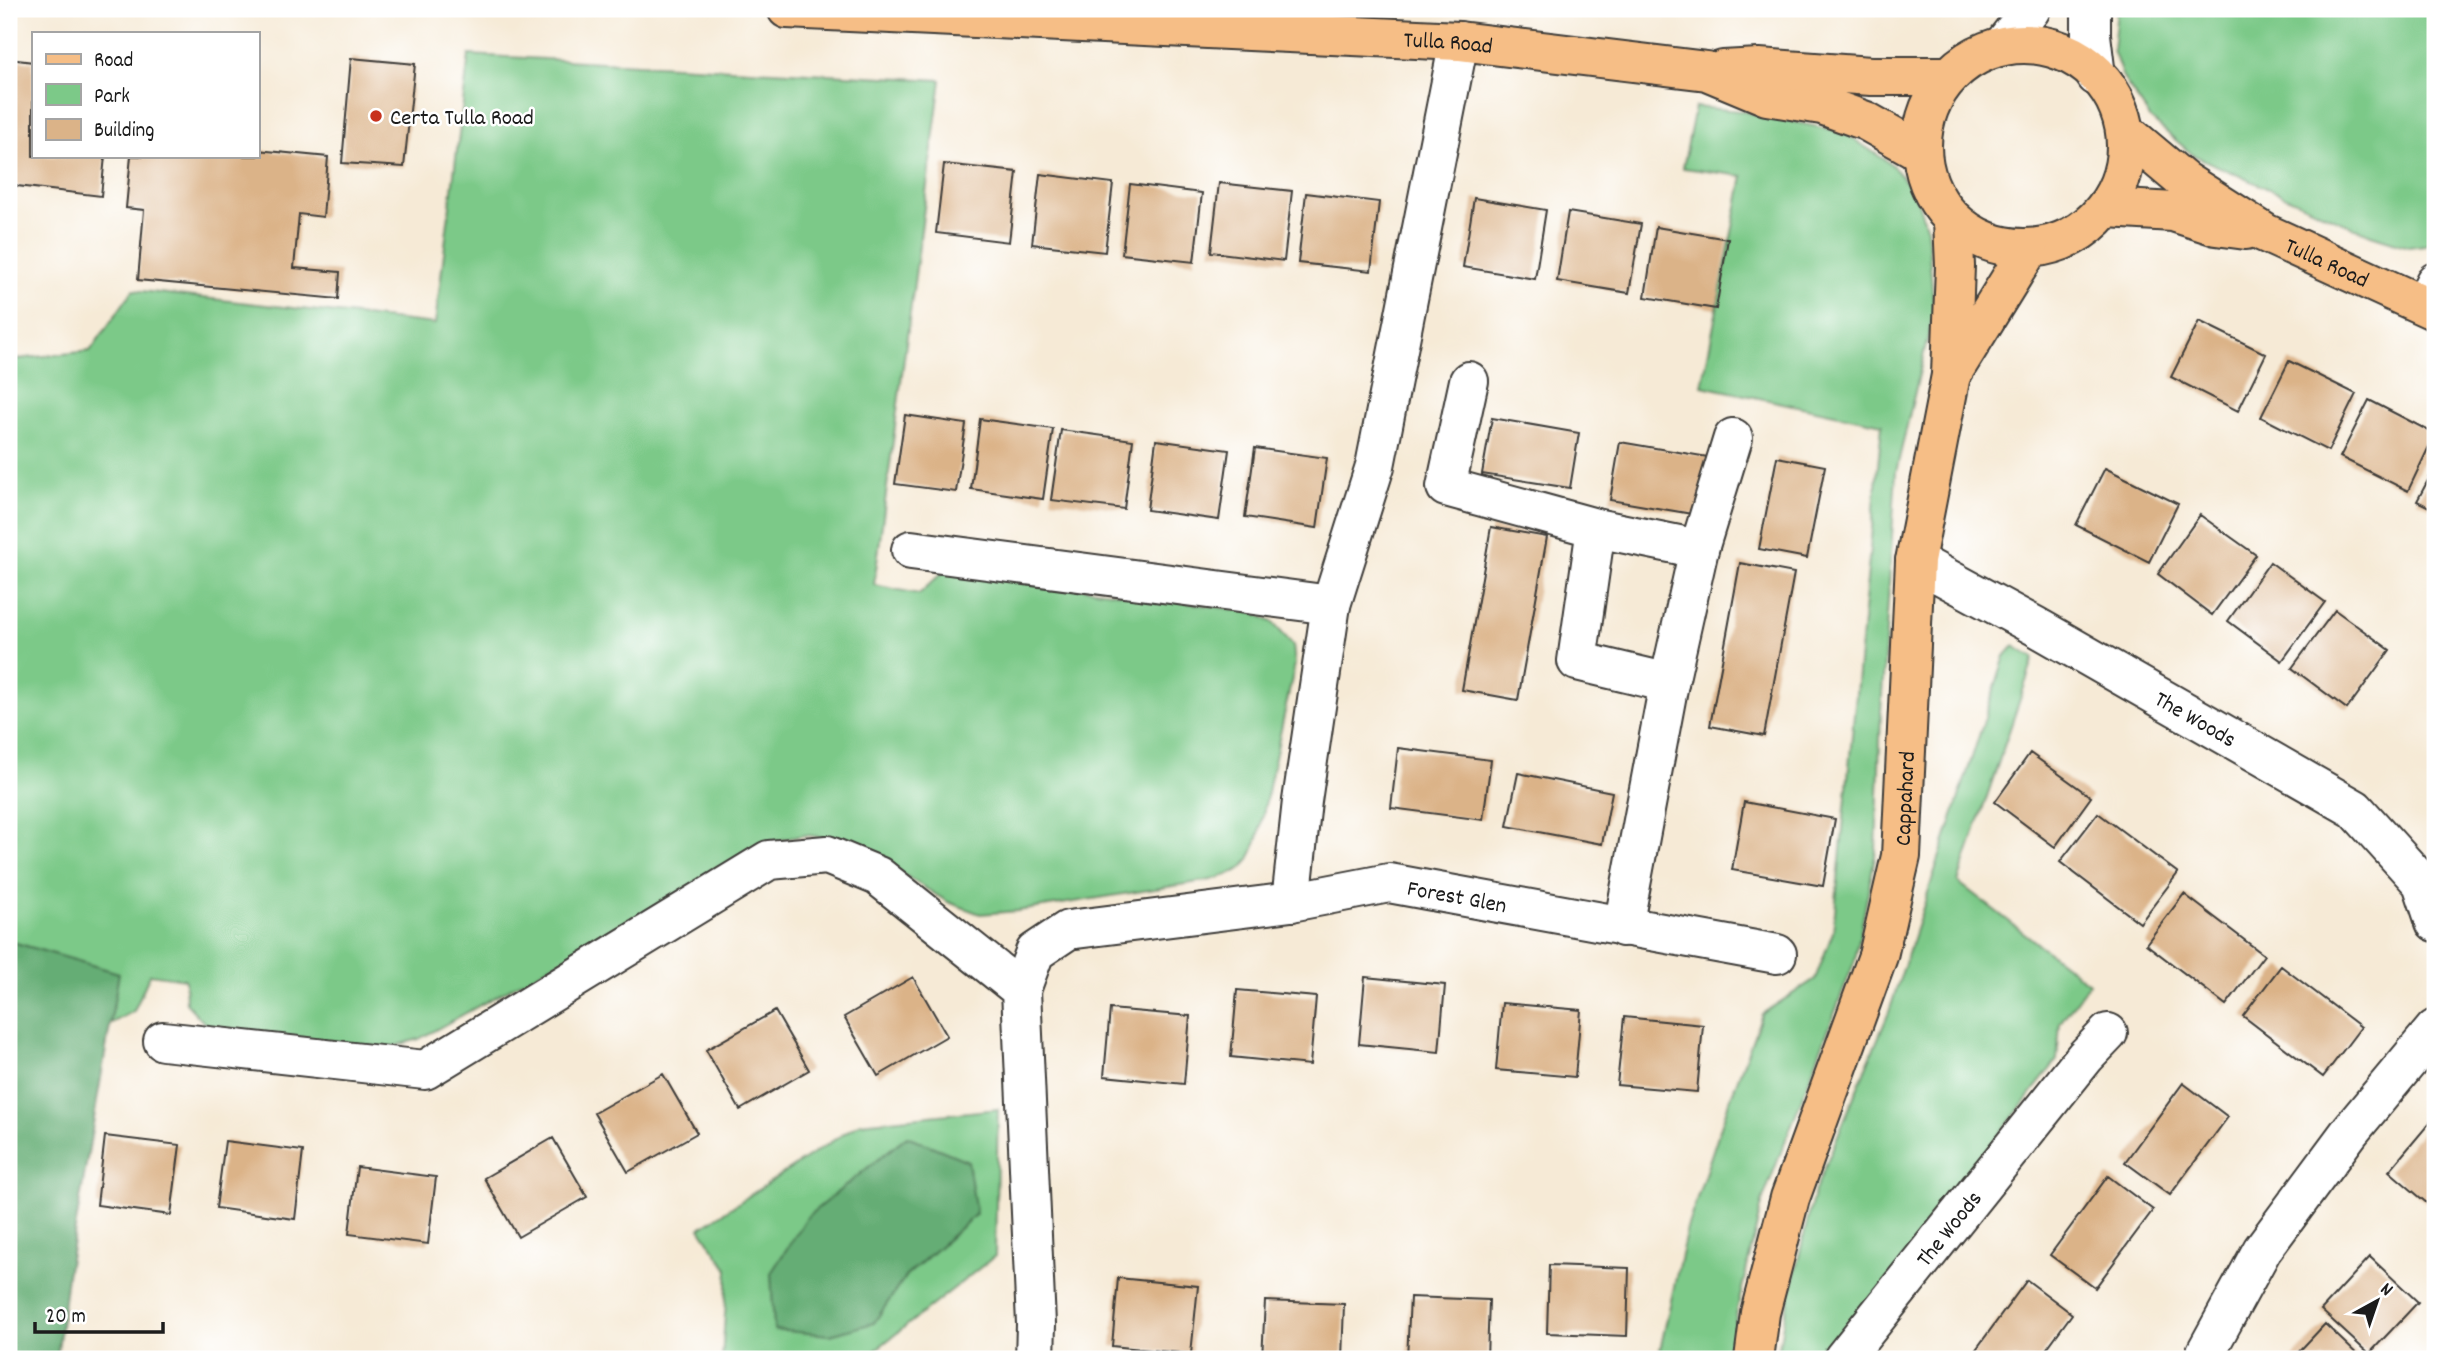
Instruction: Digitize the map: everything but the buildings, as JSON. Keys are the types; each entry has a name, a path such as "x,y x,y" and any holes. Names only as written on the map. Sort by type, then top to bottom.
{"main road":[{"name":"Tulla Road","path":"787,9 1459,41 1707,71 1767,96 1822,105 1866,121 1921,152"},
{"path":"2037,44 2069,55 2096,76 2114,104 2128,134 2124,175 2108,208 2086,229 2058,245 2029,249 1990,243 1953,220 1923,165 1921,152 1924,119 1937,89 1948,76 1978,53 2003,45 2037,44"},
{"path":"1707,71 1759,68 1871,76 1948,76"},
{"name":"Tulla Road","path":"2128,134 2184,181 2265,233 2431,299"},
{"path":"2108,208 2173,212 2216,226 2265,233"},
{"name":"Cappahard","path":"1754,1359 1760,1313 1790,1198 1878,956 1901,856 1915,561 1951,375 1955,266 1953,220"},
{"path":"1951,375 2029,249"}],"street":[{"path":"2003,45 2031,9"},
{"path":"2091,9 2096,76"},
{"path":"1291,902 1302,802 1331,605 1375,466 1459,41"},
{"path":"1469,381 1446,487 1596,528 1699,550"},
{"path":"1623,927 1669,683 1699,550 1733,438"},
{"path":"1596,528 1577,661 1669,683"},
{"path":"911,550 1331,605"},
{"name":"The Woods","path":"1915,561 2035,626 2355,809 2422,883 2435,922"},
{"path":"163,1041 425,1070 769,860 827,855 878,876 1021,990 1036,1324 1035,1359"},
{"name":"Forest Glen","path":"1021,990 1035,952 1068,930 1291,902 1389,883 1777,954"},
{"path":"2204,1351 2262,1250 2351,1130 2435,1029"},
{"name":"The Woods","path":"1843,1359 2085,1057 2108,1033"}],"green space":[{"path":"2117,9 2435,9 2435,238 2425,245 2408,247 2371,235 2193,155 2151,119 2123,78 2113,50"},
{"path":"469,55 941,80 874,585 919,594 946,569 1253,612 1272,622 1293,645 1295,664 1258,838 1242,868 1211,880 1018,911 980,914 948,902 873,856 835,839 805,835 776,841 419,1039 388,1048 207,1026 186,1003 185,979 150,974 134,1011 110,1024 118,973 9,941 9,360 90,351 133,290 435,324"},
{"path":"1695,107 1741,111 1843,132 1891,164 1914,191 1927,229 1934,311 1896,472 1881,712 1876,851 1855,960 1763,1199 1737,1310 1730,1359 1658,1359 1687,1228 1762,1014 1815,979 1833,932 1882,424 1702,386 1743,176 1683,168"},
{"path":"2014,646 2034,658 1958,882 2089,983 2060,1023 2057,1060 1827,1359 1777,1359 1814,1193 1889,1012 2005,656"},
{"path":"9,941 119,973 67,1276 57,1359 9,1359"},
{"path":"998,1109 995,1256 864,1359 722,1359 728,1270 700,1228 860,1123","holes":["976,1214 905,1277 874,1322 830,1335"]},
{"path":"907,1136 968,1161 976,1214 905,1277 874,1323 830,1335 774,1330 771,1273 808,1216"}],"place":[{"name":"Certa Tulla Road","path":"376,116"}]}
